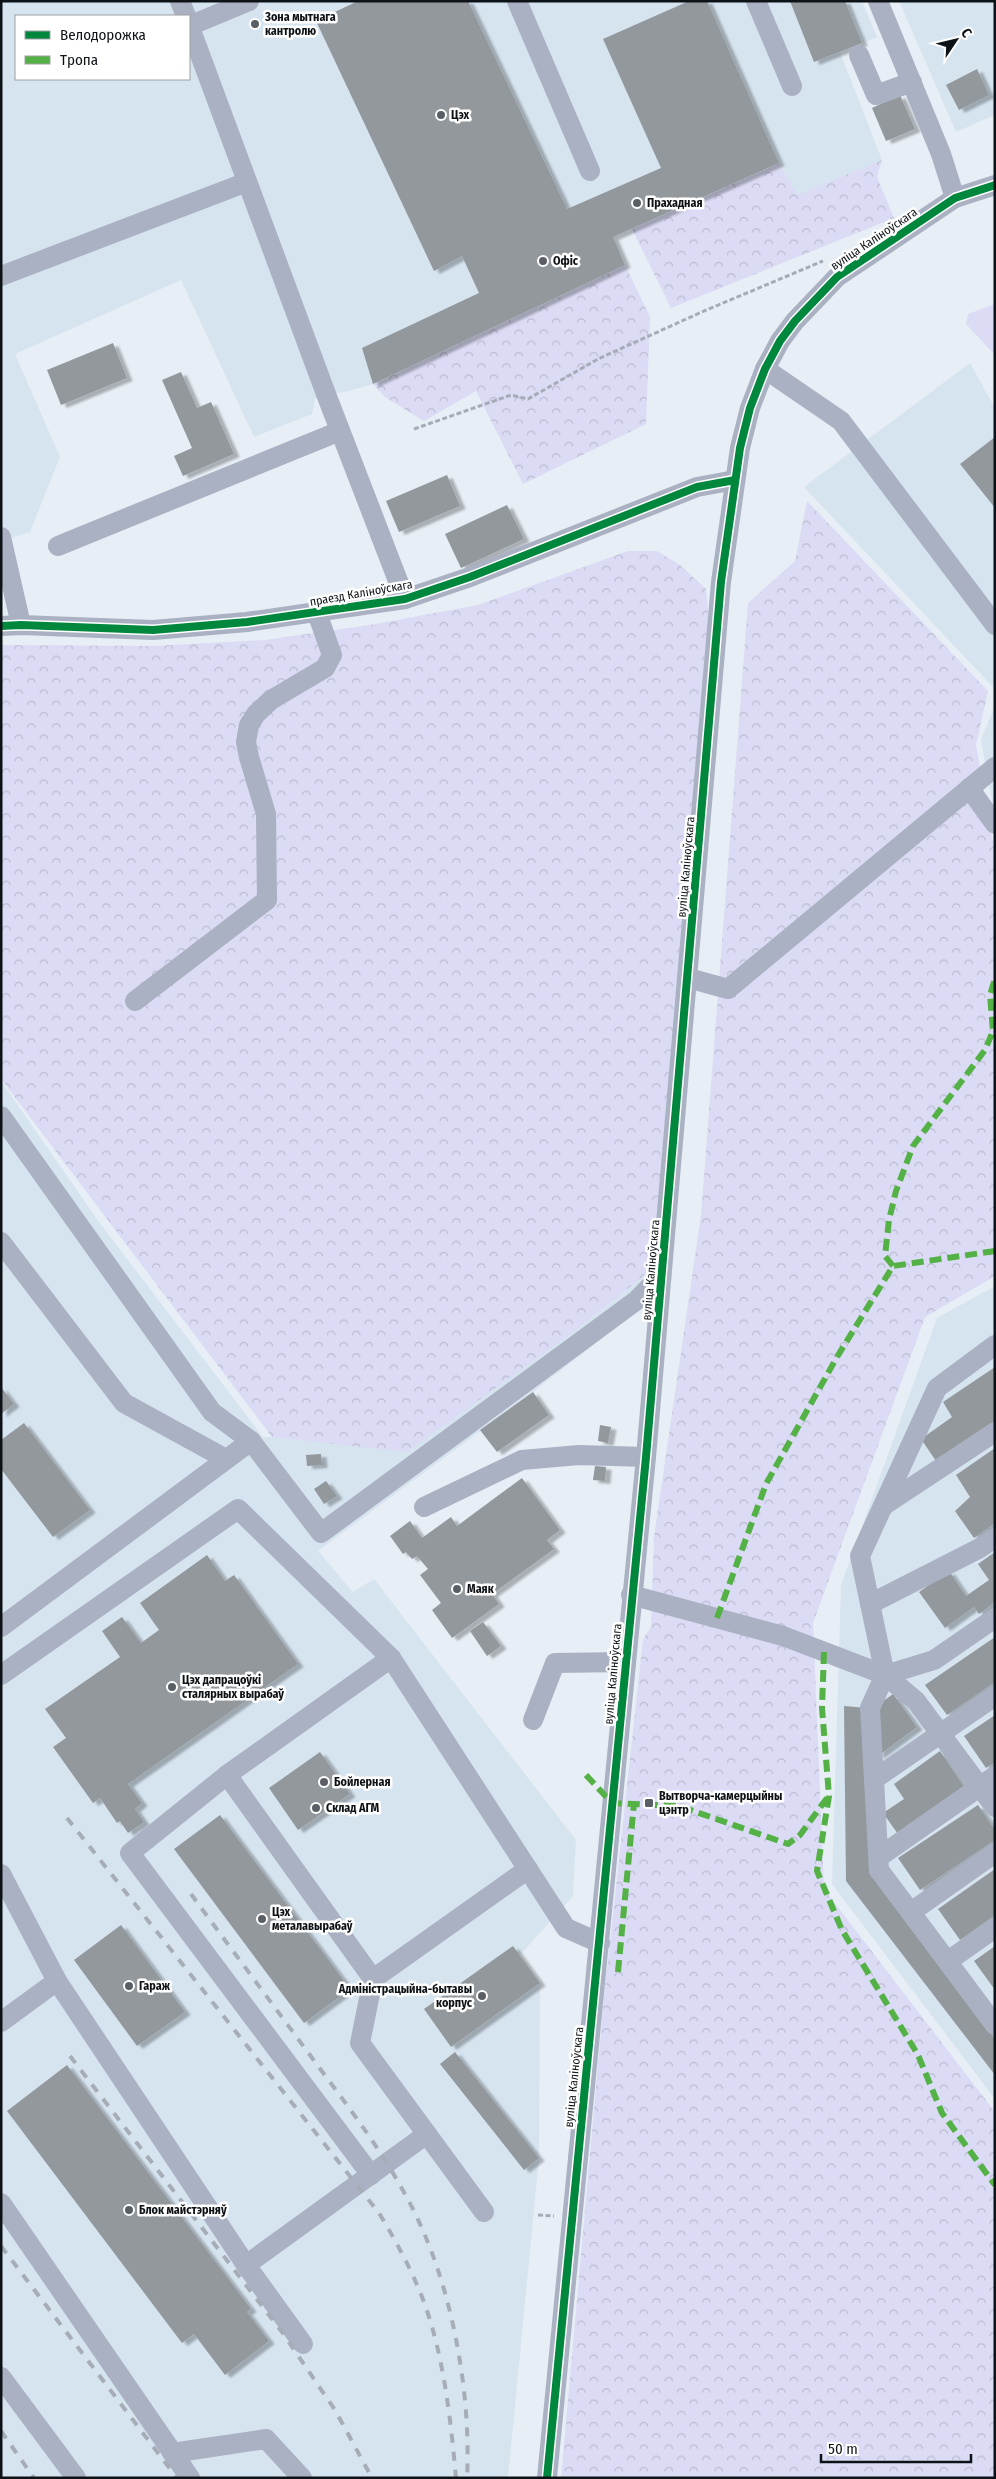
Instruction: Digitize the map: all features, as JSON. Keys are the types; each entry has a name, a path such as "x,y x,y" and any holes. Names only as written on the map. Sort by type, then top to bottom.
{"street":[{"path":"180,1 186,15"},
{"path":"190,25 249,1"},
{"path":"517,1 590,171"},
{"path":"756,1 792,86"},
{"path":"878,1 941,154 955,198"},
{"path":"190,28 340,431 405,599"},
{"path":"859,55 876,95 912,82"},
{"path":"1,276 247,182"},
{"name":"вуліца Каліноўскага","path":"547,2478 600,1943 631,1595 646,1457 721,582 735,480 750,408 765,369 780,341 794,321 837,277 955,198 995,185"},
{"path":"765,369 841,421 995,626"},
{"path":"58,546 340,431"},
{"name":"праезд Каліноўскага","path":"11,625 153,630 247,622 405,599 470,577 697,487 735,480"},
{"path":"1,536 11,625"},
{"path":"135,1001 267,900 266,814 248,757 246,742 249,725 256,714 271,700 325,668 332,655 317,613"},
{"path":"688,978 728,989 995,767"},
{"path":"969,788 995,824"},
{"path":"1,1116 212,1412 251,1441 321,1532 637,1300 661,1275"},
{"path":"1,1242 124,1403 226,1460"},
{"path":"992,2015 948,1961 879,1870 876,1778 870,1708 885,1676 860,1556 937,1388 995,1345"},
{"path":"883,1506 995,1432"},
{"path":"1,1627 251,1441"},
{"path":"424,1507 522,1460 579,1456 646,1457"},
{"path":"1,1675 238,1509 391,1658 566,1928 600,1943"},
{"path":"870,1604 980,1548 995,1538"},
{"path":"631,1595 783,1636 885,1676 916,1701 940,1734 987,1782 995,1807"},
{"path":"885,1676 934,1660 995,1618"},
{"path":"371,2175 130,1852 227,1775 391,1658"},
{"path":"533,1720 555,1663 625,1662"},
{"path":"876,1778 995,1696"},
{"path":"227,1775 373,1979"},
{"path":"879,1858 987,1782"},
{"path":"911,1912 995,1853"},
{"path":"484,2212 360,2043 373,1979 528,1869"},
{"path":"1,1874 57,1981 246,2265 303,2344"},
{"path":"948,1961 995,1928"},
{"path":"1,2022 57,1981"},
{"path":"246,2265 427,2134"},
{"path":"1,2203 190,2478"},
{"path":"1,2377 76,2478"},
{"path":"172,2453 266,2439 302,2478"}],"path":[{"path":"414,429 511,395 528,399 598,359 704,311 829,259"}],"shaded area":[{"path":"1,1 862,1 877,37 840,52 882,160 797,196 779,163 614,237 625,265 373,384 345,392 326,394 315,399 312,414 254,437 181,280 15,354 60,457 30,532 1,541"},
{"path":"899,1 995,1 995,115 956,132"},
{"path":"970,363 995,408 995,689 804,487"},
{"path":"995,705 995,818 981,740"},
{"path":"1,1081 99,1222 263,1437 272,1437 577,1329 645,1275 652,1276 646,1304 533,1392 318,1551 353,1592 374,1579 576,1840 573,1896 520,1955 540,1983 539,2158 508,2478 1,2478"},
{"path":"995,1286 995,2099 832,1884 841,1585 937,1318"}],"green space":[{"path":"882,160 877,177 894,218 671,308 632,229 779,163 797,195"},
{"path":"625,265 650,317 646,424 523,484 476,391 424,421 385,397 373,384"},
{"path":"995,304 995,355 966,324 968,314"},
{"path":"807,501 988,691 976,745 995,853 995,1276 925,1317 813,1623 824,1889 995,2112 995,2478 561,2478 604,1997 643,1639 651,1627 654,1537 701,1215 748,603 795,561"},
{"path":"628,551 657,551 680,565 706,589 709,622 655,1245 645,1275 577,1329 407,1452 272,1437 1,1079 1,645 153,646 265,640 370,625 478,605"}],"building":[{"path":"358,1 468,1 567,209 661,168 603,39 689,1 707,1 779,163 613,237 625,265 373,384 362,348 479,293 462,256 434,271 316,21"},
{"path":"790,1 845,1 862,43 814,62"},
{"path":"977,69 989,95 959,110 946,85"},
{"path":"900,95 915,129 886,141 872,108"},
{"path":"113,343 127,378 61,405 47,370"},
{"path":"181,372 197,408 211,402 234,454 183,476 174,456 192,448 162,380"},
{"path":"995,437 995,508 960,464"},
{"path":"447,475 460,506 399,532 386,501"},
{"path":"507,505 524,539 461,568 445,534"},
{"path":"995,1367 995,1421 936,1461 921,1439 952,1417 943,1402"},
{"path":"1,1387 14,1404 1,1414"},
{"path":"533,1392 549,1415 497,1452 480,1430"},
{"path":"24,1423 90,1510 53,1537 1,1469 1,1440"},
{"path":"600,1425 611,1427 608,1443 598,1441"},
{"path":"995,1448 995,1523 974,1538 955,1511 970,1497 956,1475"},
{"path":"321,1454 322,1465 307,1466 306,1455"},
{"path":"595,1466 606,1467 605,1481 593,1480"},
{"path":"522,1478 560,1530 547,1540 554,1549 492,1594 499,1604 452,1638 432,1610 441,1603 420,1575 428,1569 417,1556 412,1559 406,1552 403,1554 390,1536 410,1521 422,1538 451,1517 457,1526"},
{"path":"326,1481 337,1496 324,1504 314,1489"},
{"path":"995,1552 995,1602 979,1614 974,1607 945,1628 919,1592 949,1571 966,1596 989,1580 978,1564"},
{"name":"Цэх дапрацоўкі сталярных вырабаў","path":"207,1555 225,1581 234,1575 298,1664 128,1784 142,1803 135,1809 144,1822 128,1833 120,1821 117,1823 100,1798 93,1803 53,1747 66,1738 45,1709 120,1657 102,1631 122,1617 141,1643 159,1630 140,1603"},
{"path":"483,1622 501,1646 487,1656 470,1631"},
{"path":"995,1637 995,1682 947,1715 925,1685"},
{"path":"893,1694 917,1727 878,1756 874,1708"},
{"path":"844,1706 867,1708 869,1873 995,2039 995,2075 846,1881"},
{"path":"995,1715 995,1762 986,1768 964,1736"},
{"path":"940,1751 965,1788 898,1834 883,1813 904,1799 894,1784"},
{"path":"320,1752 350,1794 298,1830 269,1788"},
{"path":"978,1805 995,1830 995,1840 920,1890 898,1858"},
{"name":"Цэх металавырабаў","path":"220,1815 350,1989 304,2023 174,1849"},
{"path":"995,1869 995,1915 960,1940 938,1909"},
{"name":"Гараж","path":"121,1925 185,2012 137,2046 74,1960"},
{"name":"Адміністрацыйна-бытавы корпус","path":"513,1946 540,1983 451,2047 424,2009"},
{"path":"995,1946 995,1990 974,1961"},
{"path":"455,2052 539,2158 524,2170 440,2064"},
{"name":"Блок майстэрняў","path":"67,2065 251,2309 247,2312 269,2341 225,2375 194,2334 182,2343 7,2111"}],"railway":[{"path":"67,1818 386,2224 415,2281 432,2325 446,2390 456,2478"},
{"path":"191,1894 375,2144 401,2187 424,2233 444,2291 459,2353 468,2448 467,2478"},
{"path":"70,2056 282,2332 335,2410 372,2478"},
{"path":"1,2246 177,2478"},
{"path":"1,2431 34,2478"}],"marked path":[{"path":"893,1266 885,1256 889,1220 896,1191 913,1146 985,1050 993,1031 990,995 995,979"},
{"path":"717,1618 766,1484 837,1357 893,1266 995,1251"},
{"path":"824,1652 822,1708 829,1796 817,1871 842,1930 918,2055 942,2113 995,2185"},
{"path":"586,1775 612,1803 679,1806 788,1844 800,1835 827,1798"},
{"path":"618,1972 634,1803"}],"cycle path":[{"path":"547,2478 646,1457 721,582 740,448 750,408 765,369 780,341 795,321 837,277 955,198 995,185"},
{"path":"1,626 21,625 153,630 247,622 405,599 470,577 697,487 735,480"}],"place":[{"name":"Зона мытнага кантролю","path":"255,24"},
{"name":"Цэх","path":"441,115"},
{"name":"Прахадная","path":"637,203"},
{"name":"Офіс","path":"543,261"},
{"name":"Маяк","path":"457,1589"},
{"name":"Цэх дапрацоўкі сталярных вырабаў","path":"172,1687"},
{"name":"Бойлерная","path":"324,1782"},
{"name":"Вытворча-камерцыйны цэнтр","path":"649,1803"},
{"name":"Склад АГМ","path":"316,1808"},
{"name":"Цэх металавырабаў","path":"262,1919"},
{"name":"Гараж","path":"129,1986"},
{"name":"Адміністрацыйна-бытавы корпус","path":"482,1996"},
{"name":"Блок майстэрняў","path":"129,2210"}]}
